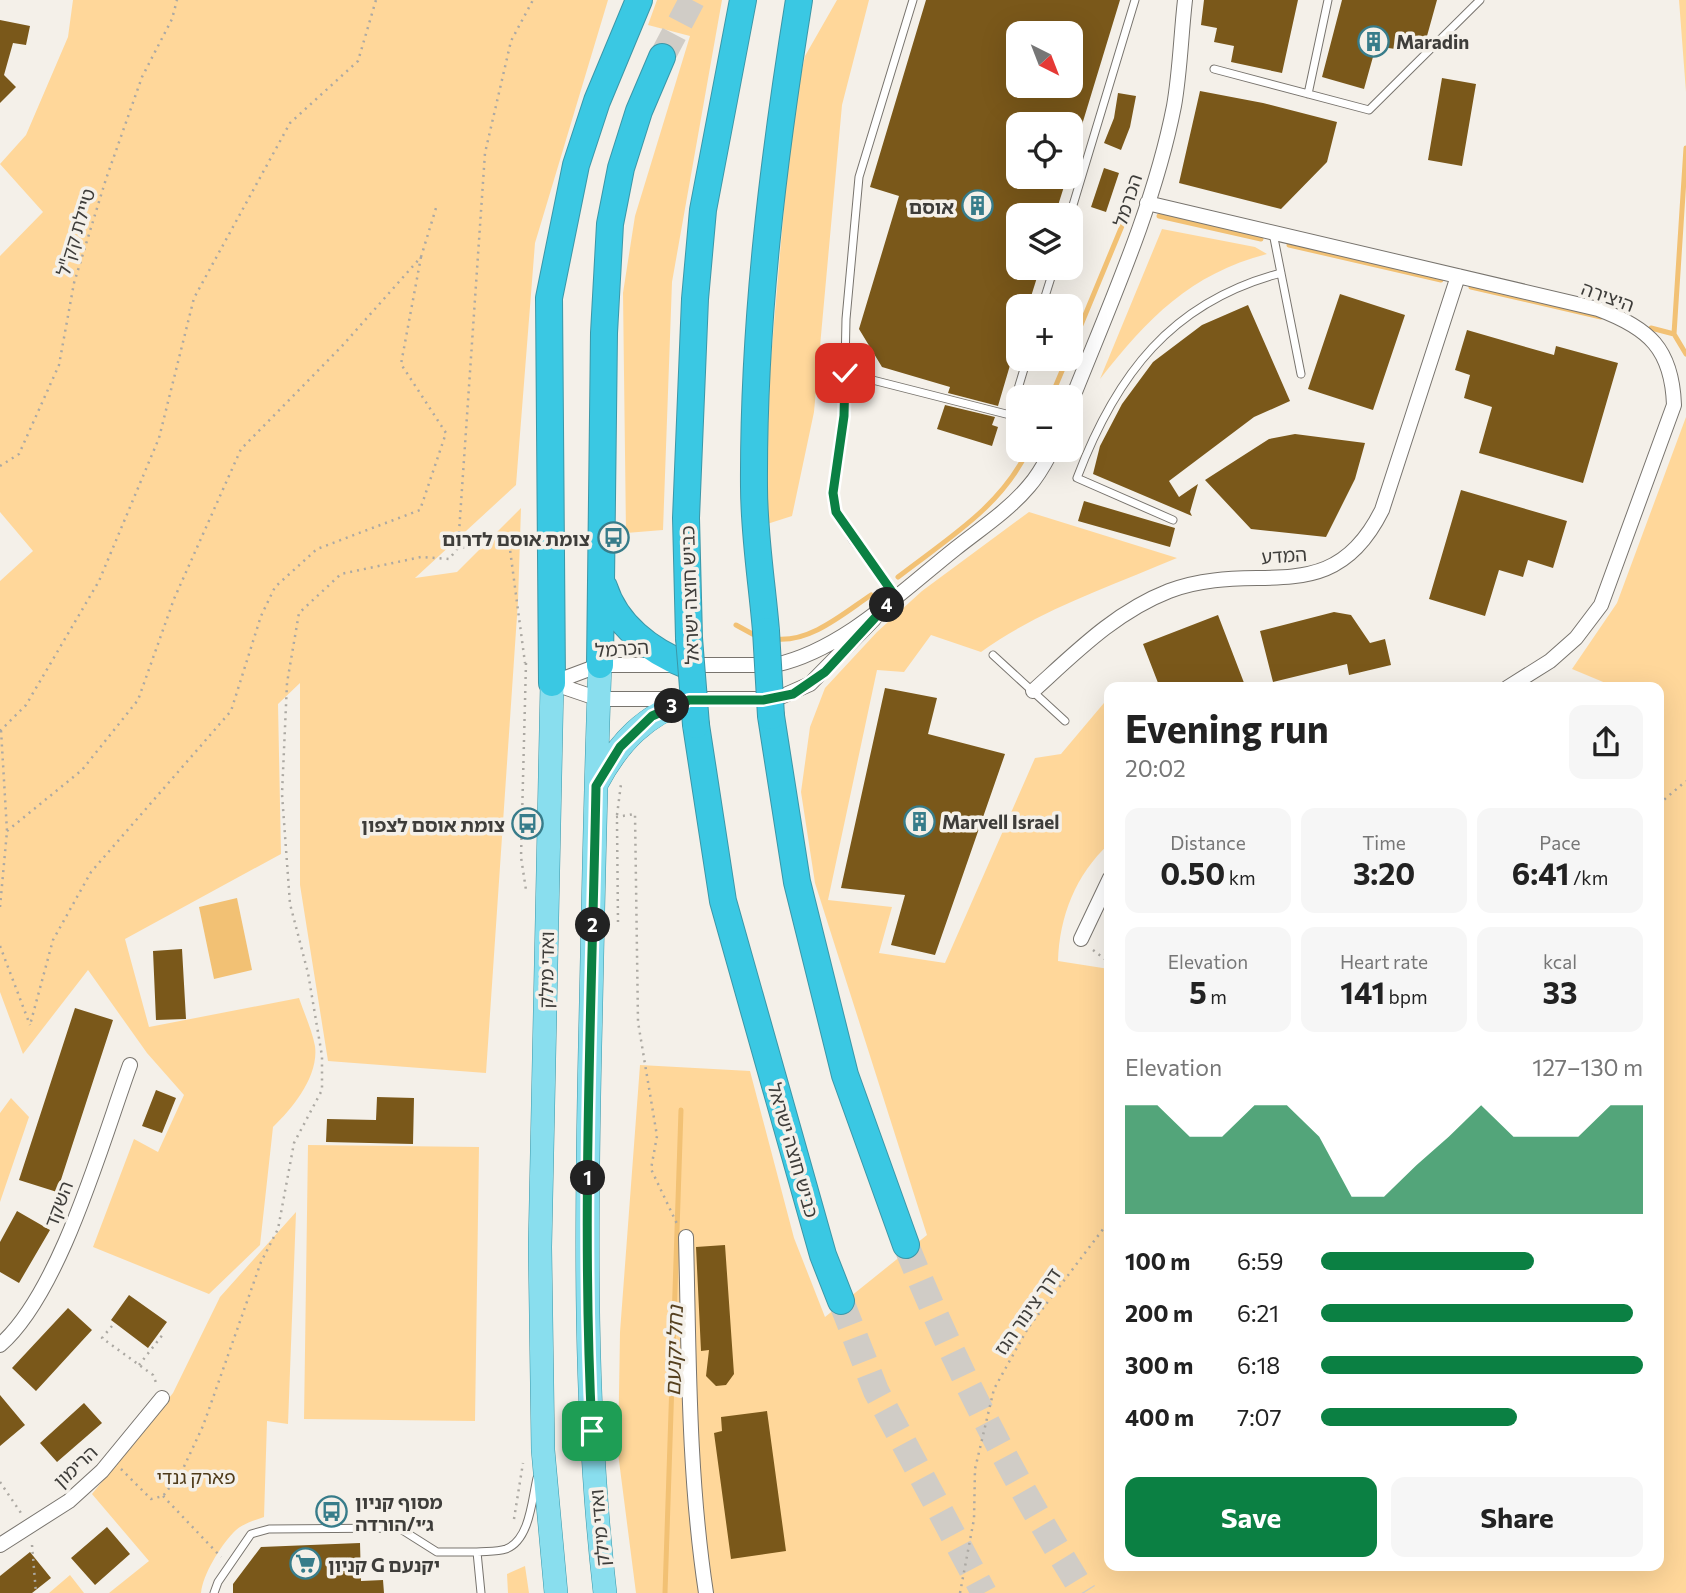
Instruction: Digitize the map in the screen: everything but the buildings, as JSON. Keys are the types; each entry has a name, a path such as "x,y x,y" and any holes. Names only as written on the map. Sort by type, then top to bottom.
{"highway":[{"path":"552,683 549,298 576,165 597,101 639,0"},
{"name":"כביש חוצה ישראל","path":"743,0 703,209 696,286 686,518 692,712 723,901 823,1255 841,1301"},
{"path":"799,0 775,148 761,310 754,489 771,716 797,882 842,1062 905,1245"},
{"path":"600,665 604,333 610,224 621,169 635,123 662,57"},
{"path":"602,581 607,596 623,622 658,652 686,665"}],"main road":[{"name":"ואדי מילק","path":"600,665 588,1164 587,1341 596,1521 605,1593"},
{"name":"ואדי מילק","path":"552,683 540,1247 543,1450 556,1593"},
{"path":"596,786 606,766 634,730 652,716 692,712"}],"street":[{"name":"הכרמל","path":"1077,385 1147,203 1174,105 1185,0"},
{"name":"היצירה","path":"1147,203 1598,309 1626,319 1664,352 1673,379 1674,404 1601,605 1576,638 1550,661 1517,682"},
{"name":"המדע","path":"1033,691 1129,609 1171,590 1224,578 1311,575 1335,567 1352,555 1370,535 1382,510 1458,276"},
{"name":"הכרמל","path":"552,683 600,665 761,666 789,662 830,643 895,596 1014,502 1040,473 1046,462"},
{"name":"הכרמל","path":"552,683 598,699 692,712 793,694 825,672 895,596"},
{"path":"1081,939 1104,891"},
{"name":"השקד","path":"0,1345 19,1329 43,1290 79,1206 130,1065"},
{"path":"686,1237 691,1448 698,1540 706,1593"},
{"name":"הרימון","path":"0,1545 69,1501 111,1460 162,1398"}],"lane":[{"path":"895,596 836,512 833,493 844,416 849,279 859,177 913,0"},
{"path":"1074,203 1135,0"},
{"path":"1308,94 1328,0"},
{"path":"1214,69 1369,110 1480,0"},
{"path":"1273,233 1301,374"},
{"path":"1173,520 1077,478 1094,433 1119,389 1151,347 1185,317 1250,281 1281,273"},
{"path":"845,373 1010,415 1023,371"},
{"path":"993,655 1065,721"},
{"path":"215,1593 251,1534 269,1530 399,1528 437,1552 477,1552 509,1547 522,1532 528,1517 543,1450"},
{"path":"477,1552 481,1593"}],"path":[{"name":"טיילת קק\"ל","path":"0,466 19,454 59,365 74,283 106,179 142,77 172,19 177,0"},
{"path":"0,907 7,831 0,731 26,705 99,581 159,438 194,298 290,123 358,61 376,0"},
{"path":"111,1460 151,1499 163,1496 181,1473 203,1426 261,1262 278,1229 293,1143 323,1090 322,1056 308,974 290,904 282,794 286,683 299,613 341,574 421,557 449,559 458,548 485,153 511,41 534,0"},
{"path":"0,946 30,1025 53,940 91,872 231,711 261,616 275,587 317,549 420,510 446,433 401,364 421,257 436,208"},
{"path":"7,831 82,770 138,700 174,599 242,449 343,345 421,257"},
{"path":"458,548 509,542 525,663"},
{"path":"618,923 617,817 623,776"},
{"path":"1664,800 1686,781"},
{"path":"617,817 635,814 638,1022 657,1136 651,1170 672,1218 686,1237"},
{"path":"1081,939 1104,958"},
{"name":"דרך צינור הגז","path":"960,1593 974,1519 975,1469 994,1389 1027,1328 1104,1228"},
{"path":"112,1326 102,1338 153,1375 162,1398"},
{"path":"139,1365 164,1333"},
{"path":"0,1482 30,1526 36,1593"},
{"path":"163,1496 230,1566"}],"green space":[{"path":"73,0 608,0 535,243 516,485 415,578 457,572 521,508 518,601 486,1073 328,1061 300,885 300,683 278,704 281,854 125,939 149,1027 299,998 314,1040 315,1057 309,1080 289,1111 273,1127 260,1245 209,1294 93,1247 134,1139 158,1152 184,1095 147,1053 88,970 23,1054 0,992 0,581 33,551 0,512 0,256 43,212 0,164 26,135 68,37"},
{"path":"657,0 722,0 672,282 663,530 626,533 623,293 635,216 690,36 648,25"},
{"path":"837,0 869,0 842,105 814,412 792,516 767,524 768,393 792,115 805,56"},
{"path":"1679,0 1686,0 1686,92"},
{"path":"1162,229 1255,247 1267,254 1215,273 1193,286 1154,318 1100,379"},
{"path":"1686,417 1686,1593 636,1593 618,1453 620,1332 640,1065 750,1071 794,1238 825,1317 927,1235 815,883 801,792 810,727 825,688 877,632 922,591 1029,512 1177,558 1051,611 981,652 931,635 904,672 877,670 828,900 892,907 879,953 945,963 1035,758 1061,754 1104,703 1104,849 1087,869 1072,897 1062,928 1058,961 1104,968 1104,1571 1664,1571 1664,682 1603,682 1572,669 1617,603"},
{"path":"11,1098 29,1117 0,1202 0,1113"},
{"path":"308,1145 479,1147 475,1421 304,1419"},
{"name":"פארק גנדי","path":"296,1212 288,1424 267,1421 264,1517 240,1527 228,1539 209,1569 201,1593 109,1593 149,1561 92,1494 173,1393 220,1297"},
{"path":"525,1566 529,1593 508,1593 507,1574"},
{"path":"70,1575 84,1593 49,1593"}],"shaded area":[{"path":"237,898 252,970 214,979 199,907"}],"waterway":[{"path":"1674,334 1686,148"},
{"path":"1083,320 1129,209"},
{"path":"1159,216 1261,239"},
{"path":"1289,245 1441,280"},
{"path":"1471,287 1601,317"},
{"path":"1651,328 1674,334 1686,354"},
{"path":"1056,385 1062,371"},
{"path":"898,577 971,521 1003,489 1021,462"},
{"path":"775,639 788,639 814,632 871,595"},
{"path":"736,625 758,637"},
{"name":"נחל יקנעם","path":"665,1593 681,1110"}],"tunnel":[{"path":"662,57 692,0"},
{"path":"906,1245 944,1335 987,1423 1084,1593"},
{"path":"841,1301 876,1391 984,1593"}],"place":[{"name":"Maradin","path":"1373,41"},
{"name":"אוסם","path":"977,206"},
{"name":"צומת אוסם לדרום","path":"613,538"},
{"name":"Marvell Israel","path":"919,821"},
{"name":"צומת אוסם לצפון","path":"528,824"},
{"name":"מסוף קניון ג׳י/הורדה","path":"332,1512"},
{"name":"קניון G יקנעם","path":"305,1564"}],"route":[{"path":"592,1431 587,1341 588,1164 596,786 620,747 634,730 652,716 689,700 763,700 793,694 825,672 895,596 852,539 836,512 833,493 844,416 845,373"}]}
